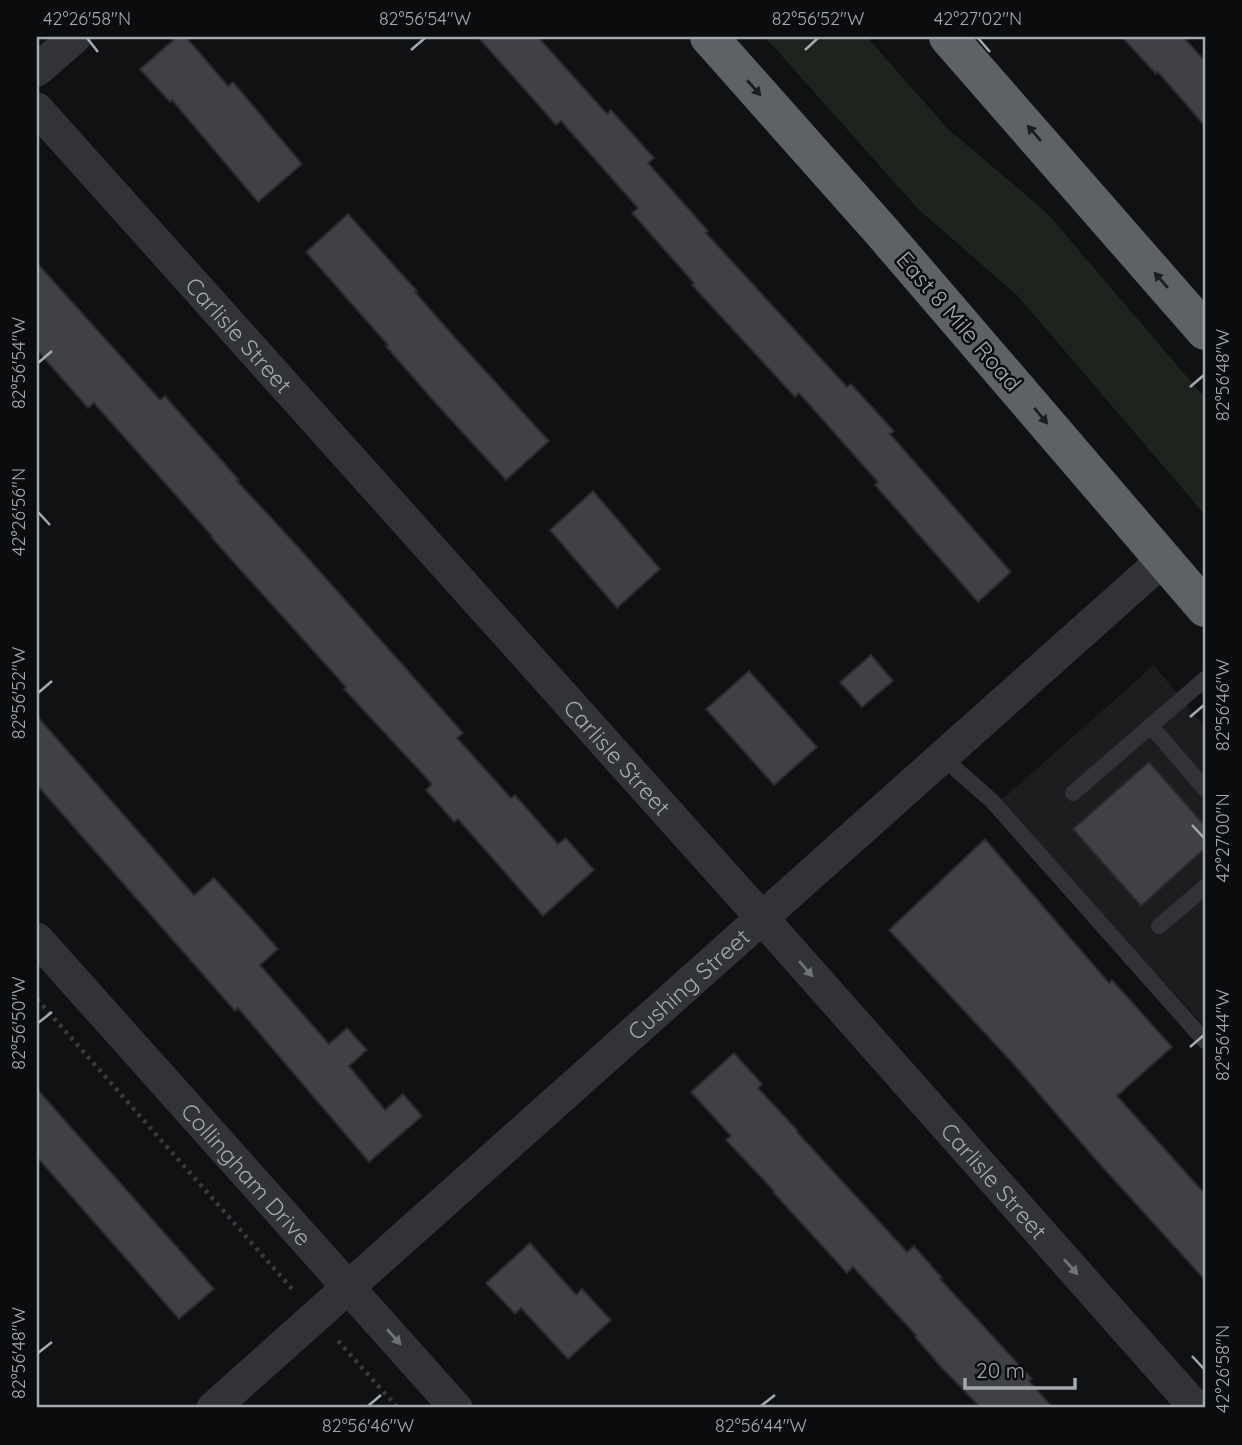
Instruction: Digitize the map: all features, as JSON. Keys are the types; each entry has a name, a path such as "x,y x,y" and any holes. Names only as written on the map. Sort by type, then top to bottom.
{"highway":[{"name":"East 8 Mile Road","path":"709,37 901,254 1205,608"},
{"path":"948,37 1205,331"}],"street":[{"path":"37,71 75,37"},
{"name":"Carlisle Street","path":"37,109 761,917 1196,1408"},
{"name":"Cushing Street","path":"213,1408 1164,559"},
{"name":"Collingham Drive","path":"37,939 456,1408"}],"lane":[{"path":"1073,793 1205,679"},
{"path":"1151,726 1205,789"},
{"path":"941,756 992,801 1205,1041"},
{"path":"1159,926 1205,887"}],"path":[{"path":"37,999 398,1408"}],"shaded area":[{"path":"765,37 867,37 948,129 1046,212 1205,398 1205,515 1018,296 918,209"},
{"path":"1154,665 1205,728 1205,1027 999,802"}],"building":[{"path":"177,37 186,37 228,86 233,82 302,164 258,202 172,100 170,102 140,69"},
{"path":"478,37 538,37 607,114 611,110 654,158 648,163 708,231 706,233 847,387 851,384 894,431 890,434 1011,572 978,602 875,485 878,482 799,393 795,397 692,285 694,283 632,213 638,208 561,121 556,125"},
{"path":"1122,37 1183,37 1205,61 1205,126 1158,72 1156,74"},
{"path":"348,214 549,441 506,480 431,398 306,252"},
{"path":"37,263 160,400 165,396 239,480 237,481 463,733 457,738 511,798 515,795 558,844 566,838 594,870 543,916 458,819 454,822 426,790 432,784 344,689 346,687 94,403 88,408 37,350"},
{"path":"593,491 660,569 617,608 550,530"},
{"path":"871,655 893,681 862,707 840,682"},
{"path":"749,671 817,747 774,785 706,709"},
{"path":"37,716 194,895 214,878 259,927 278,949 260,965 329,1044 347,1028 367,1050 349,1066 385,1110 403,1094 422,1116 369,1162 238,1008 235,1011 37,785"},
{"path":"1149,762 1205,826 1205,848 1141,906 1073,829"},
{"path":"985,839 1109,983 1112,980 1172,1047 1117,1096 1205,1194 1205,1280 1009,1059 889,930"},
{"path":"734,1053 762,1084 758,1088 797,1132 907,1252 914,1246 942,1278 940,1279 1032,1379 1029,1381 1053,1408 981,1408 853,1267 847,1273 726,1140 731,1136 691,1092"},
{"path":"37,1089 214,1289 179,1319 37,1157"},
{"path":"530,1243 576,1295 582,1289 611,1320 568,1359 521,1308 515,1314 486,1283"}]}
